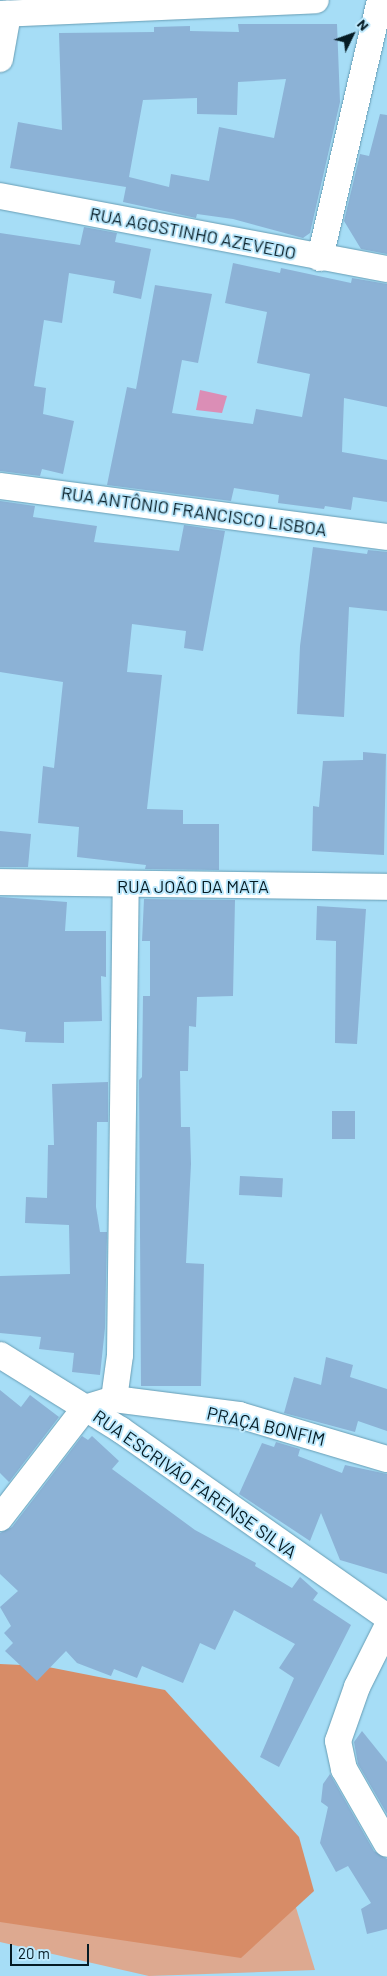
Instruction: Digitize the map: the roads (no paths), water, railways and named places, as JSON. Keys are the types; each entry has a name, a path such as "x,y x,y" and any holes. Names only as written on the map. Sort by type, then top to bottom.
{"street":[{"path":"0,59 4,14 316,0"},
{"path":"320,258 380,0"},
{"name":"RUA AGOSTINHO AZEVEDO","path":"0,196 320,258 387,269"},
{"name":"RUA ANTÔNIO FRANCISCO LISBOA","path":"0,486 387,537"},
{"name":"RUA JOÃO DA MATA","path":"0,882 126,886 387,887"},
{"path":"114,1398 120,1355 126,886"},
{"name":"RUA ESCRIVÃO FARENSE SILVA","path":"0,1355 85,1408 387,1617"},
{"name":"PRAÇA BONFIM","path":"85,1408 114,1398 239,1415 387,1459"},
{"path":"0,1518 85,1408"},
{"path":"387,1627 357,1687 338,1741 344,1769 387,1844"}]}
